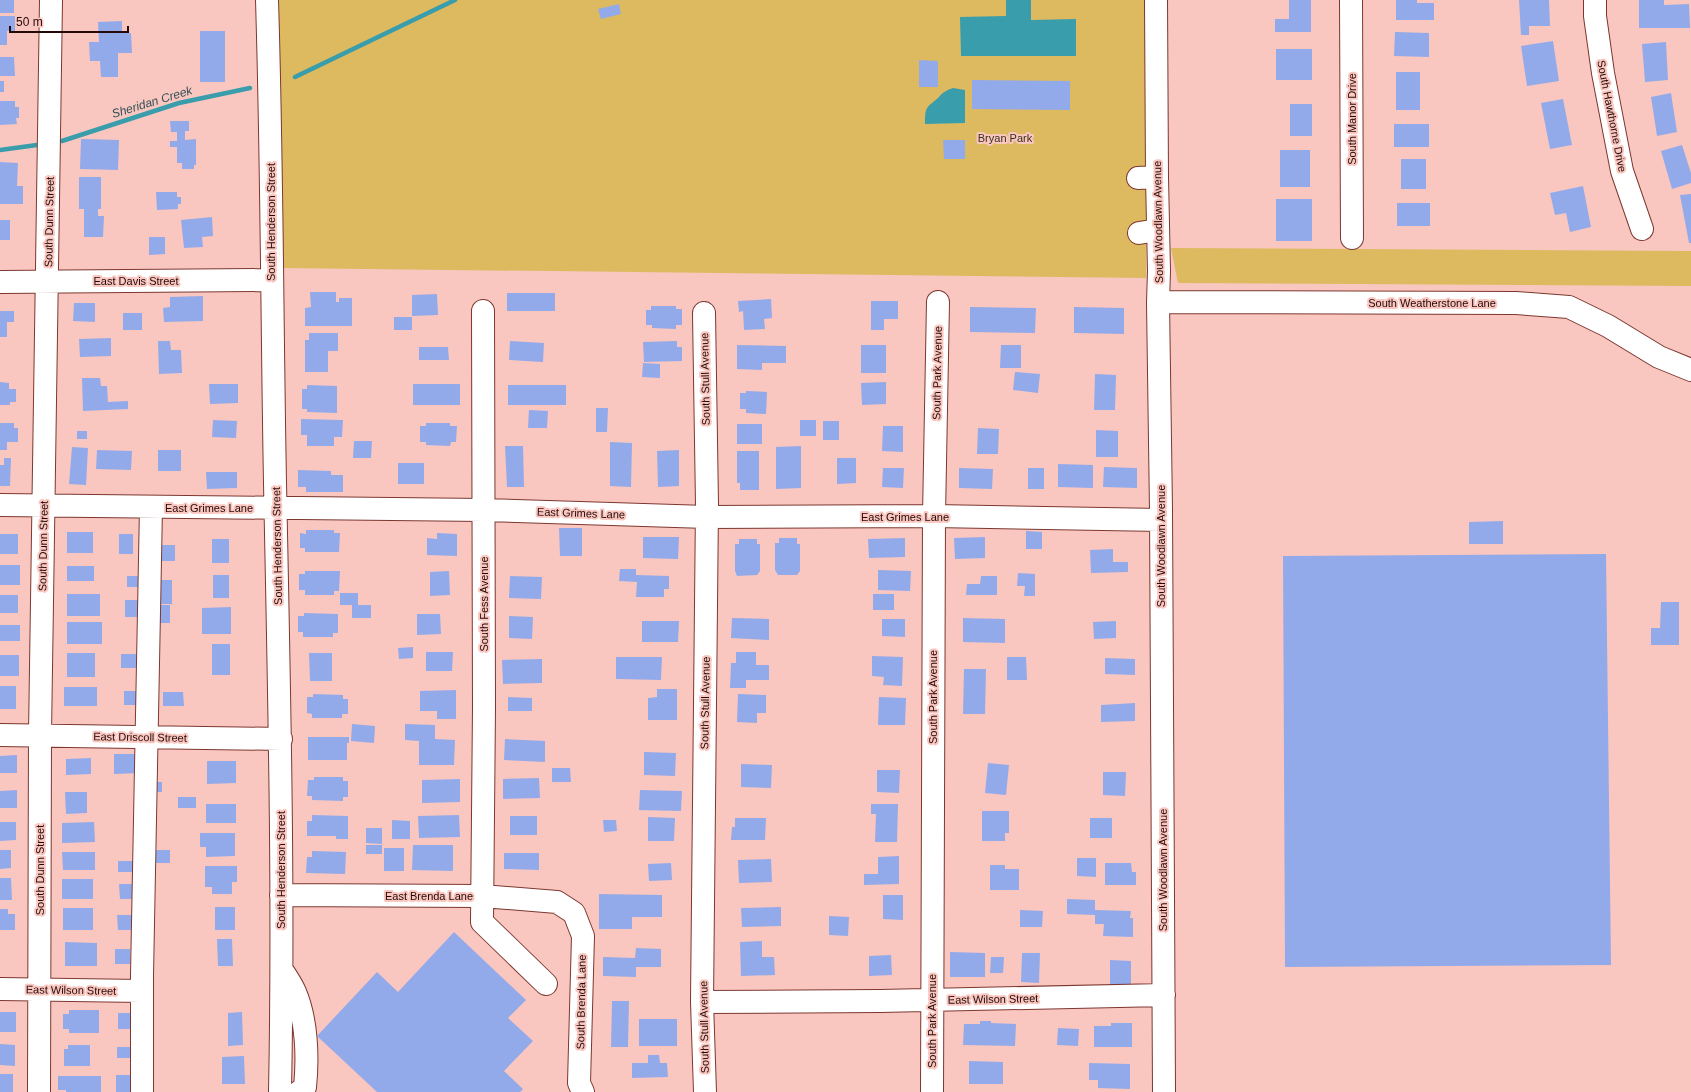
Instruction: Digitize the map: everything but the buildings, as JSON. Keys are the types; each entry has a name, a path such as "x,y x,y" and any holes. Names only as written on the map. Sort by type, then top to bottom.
{"street":[{"name":"South Dunn Street","path":"39,1092 40,735 48,282 51,0"},
{"name":"South Henderson Street","path":"267,0 271,129 272,280 281,740 282,970 280,1092"},
{"name":"South Woodlawn Avenue","path":"1156,0 1147,177 1148,232 1159,271 1164,1092"},
{"name":"South Manor Drive","path":"1351,0 1352,238"},
{"name":"South Hawthorne Drive","path":"1595,0 1603,73 1622,171 1642,230"},
{"name":"East Davis Street","path":"0,282 272,280"},
{"name":"South Park Avenue","path":"932,1092 934,516 938,302"},
{"name":"South Weatherstone Lane","path":"1158,302 1516,303 1569,307 1608,326 1659,357 1691,370"},
{"name":"South Fess Avenue","path":"483,311 484,510 482,922 546,984"},
{"name":"South Stull Avenue","path":"704,313 707,517 702,1002 705,1092"},
{"name":"East Grimes Lane","path":"0,505 484,510 707,517 934,516 1161,520"},
{"path":"142,1092 142,991 151,507"},
{"name":"East Driscoll Street","path":"0,735 281,740"},
{"name":"East Brenda Lane","path":"281,895 482,896 557,902 574,914"},
{"name":"South Brenda Lane","path":"574,914 583,936 579,1083 583,1092"},
{"path":"282,970 295,992 306,1037 307,1070 305,1088 299,1092"},
{"name":"East Wilson Street","path":"0,989 142,991"},
{"name":"East Wilson Street","path":"702,1002 932,1000 1164,995"}],"green space":[{"name":"Bryan Park","path":"277,0 1147,0 1146,278 282,268"},
{"path":"1171,248 1691,251 1691,286 1178,283"}],"water":[{"path":"1006,0 1031,0 1031,20 1076,19 1076,56 961,56 960,17 1006,16"},
{"path":"953,88 965,90 965,123 925,124 926,110 929,105 944,92"}],"waterway":[{"name":"Sheridan Creek","path":"295,77 455,0"},
{"name":"Sheridan Creek","path":"62,141 179,103 250,88"},
{"name":"Sheridan Creek","path":"0,150 37,145"}]}
